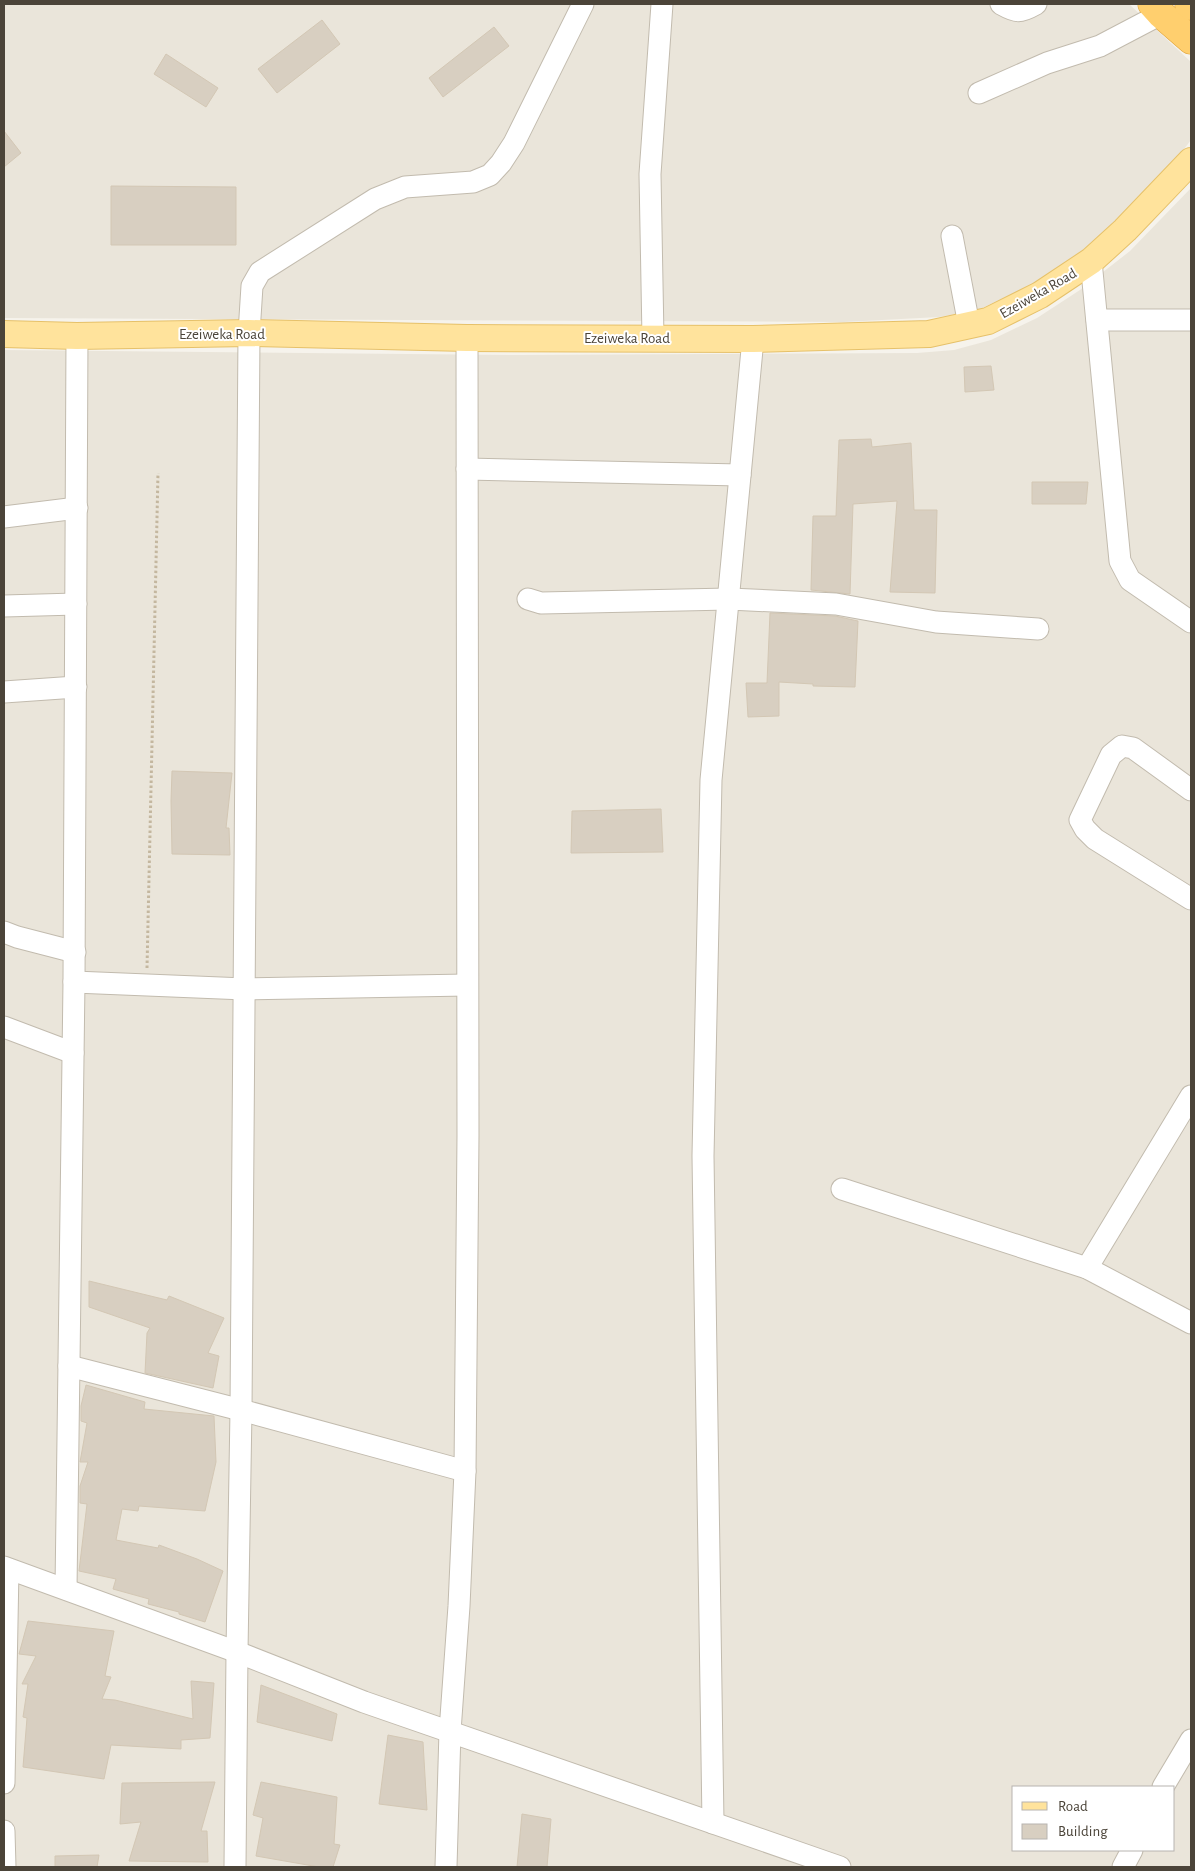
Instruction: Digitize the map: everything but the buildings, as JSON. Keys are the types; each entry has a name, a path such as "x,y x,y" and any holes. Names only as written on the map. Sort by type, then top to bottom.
{"highway":[{"path":"1156,9 1191,40"}],"main road":[{"name":"Ezeiweka Road","path":"4,334 78,336 248,333 467,338 753,338 929,334 988,321 1040,295 1091,261 1125,230 1191,161"}],"street":[{"path":"235,1867 245,989 248,333 252,286 260,272 375,199 405,188 472,182 490,175 514,144 583,4"},
{"path":"653,338 650,174 662,4"},
{"path":"1001,4 1014,11 1024,10 1036,4"},
{"path":"979,94 1047,63 1100,46 1156,9"},
{"path":"952,236 969,325"},
{"path":"1091,261 1120,561 1130,580 1191,622"},
{"path":"1097,320 1191,320"},
{"path":"66,1589 74,982 78,336"},
{"path":"446,1867 450,1732 459,1606 465,1471 467,338"},
{"path":"712,1823 704,1156 712,780 753,338"},
{"path":"467,468 740,475"},
{"path":"4,517 77,508"},
{"path":"528,599 541,603 729,599 836,604 936,622 1038,629"},
{"path":"4,606 76,604"},
{"path":"4,692 76,687"},
{"path":"1191,790 1133,748 1122,746 1111,755 1080,820 1085,830 1095,840 1191,899"},
{"path":"4,932 74,952"},
{"path":"74,982 245,989 467,985"},
{"path":"4,1027 73,1053"},
{"path":"1087,1268 1191,1096"},
{"path":"842,1189 1087,1268 1191,1323"},
{"path":"69,1366 241,1410 465,1471"},
{"path":"4,1783 6,1568 237,1652 364,1702 840,1867"},
{"path":"1164,1786 1191,1740"},
{"path":"4,1831 5,1867"},
{"path":"1123,1867 1131,1851"}],"path":[{"path":"146,984 158,473"}],"shaded area":[{"path":"4,4 1129,4 1191,62 1191,140 1168,170 1098,239 1041,280 978,310 939,317 844,322 4,318"},
{"path":"1191,188 1191,1867 4,1867 4,350 519,355 917,353 954,350 991,340 1037,318 1080,290 1130,251"}]}
